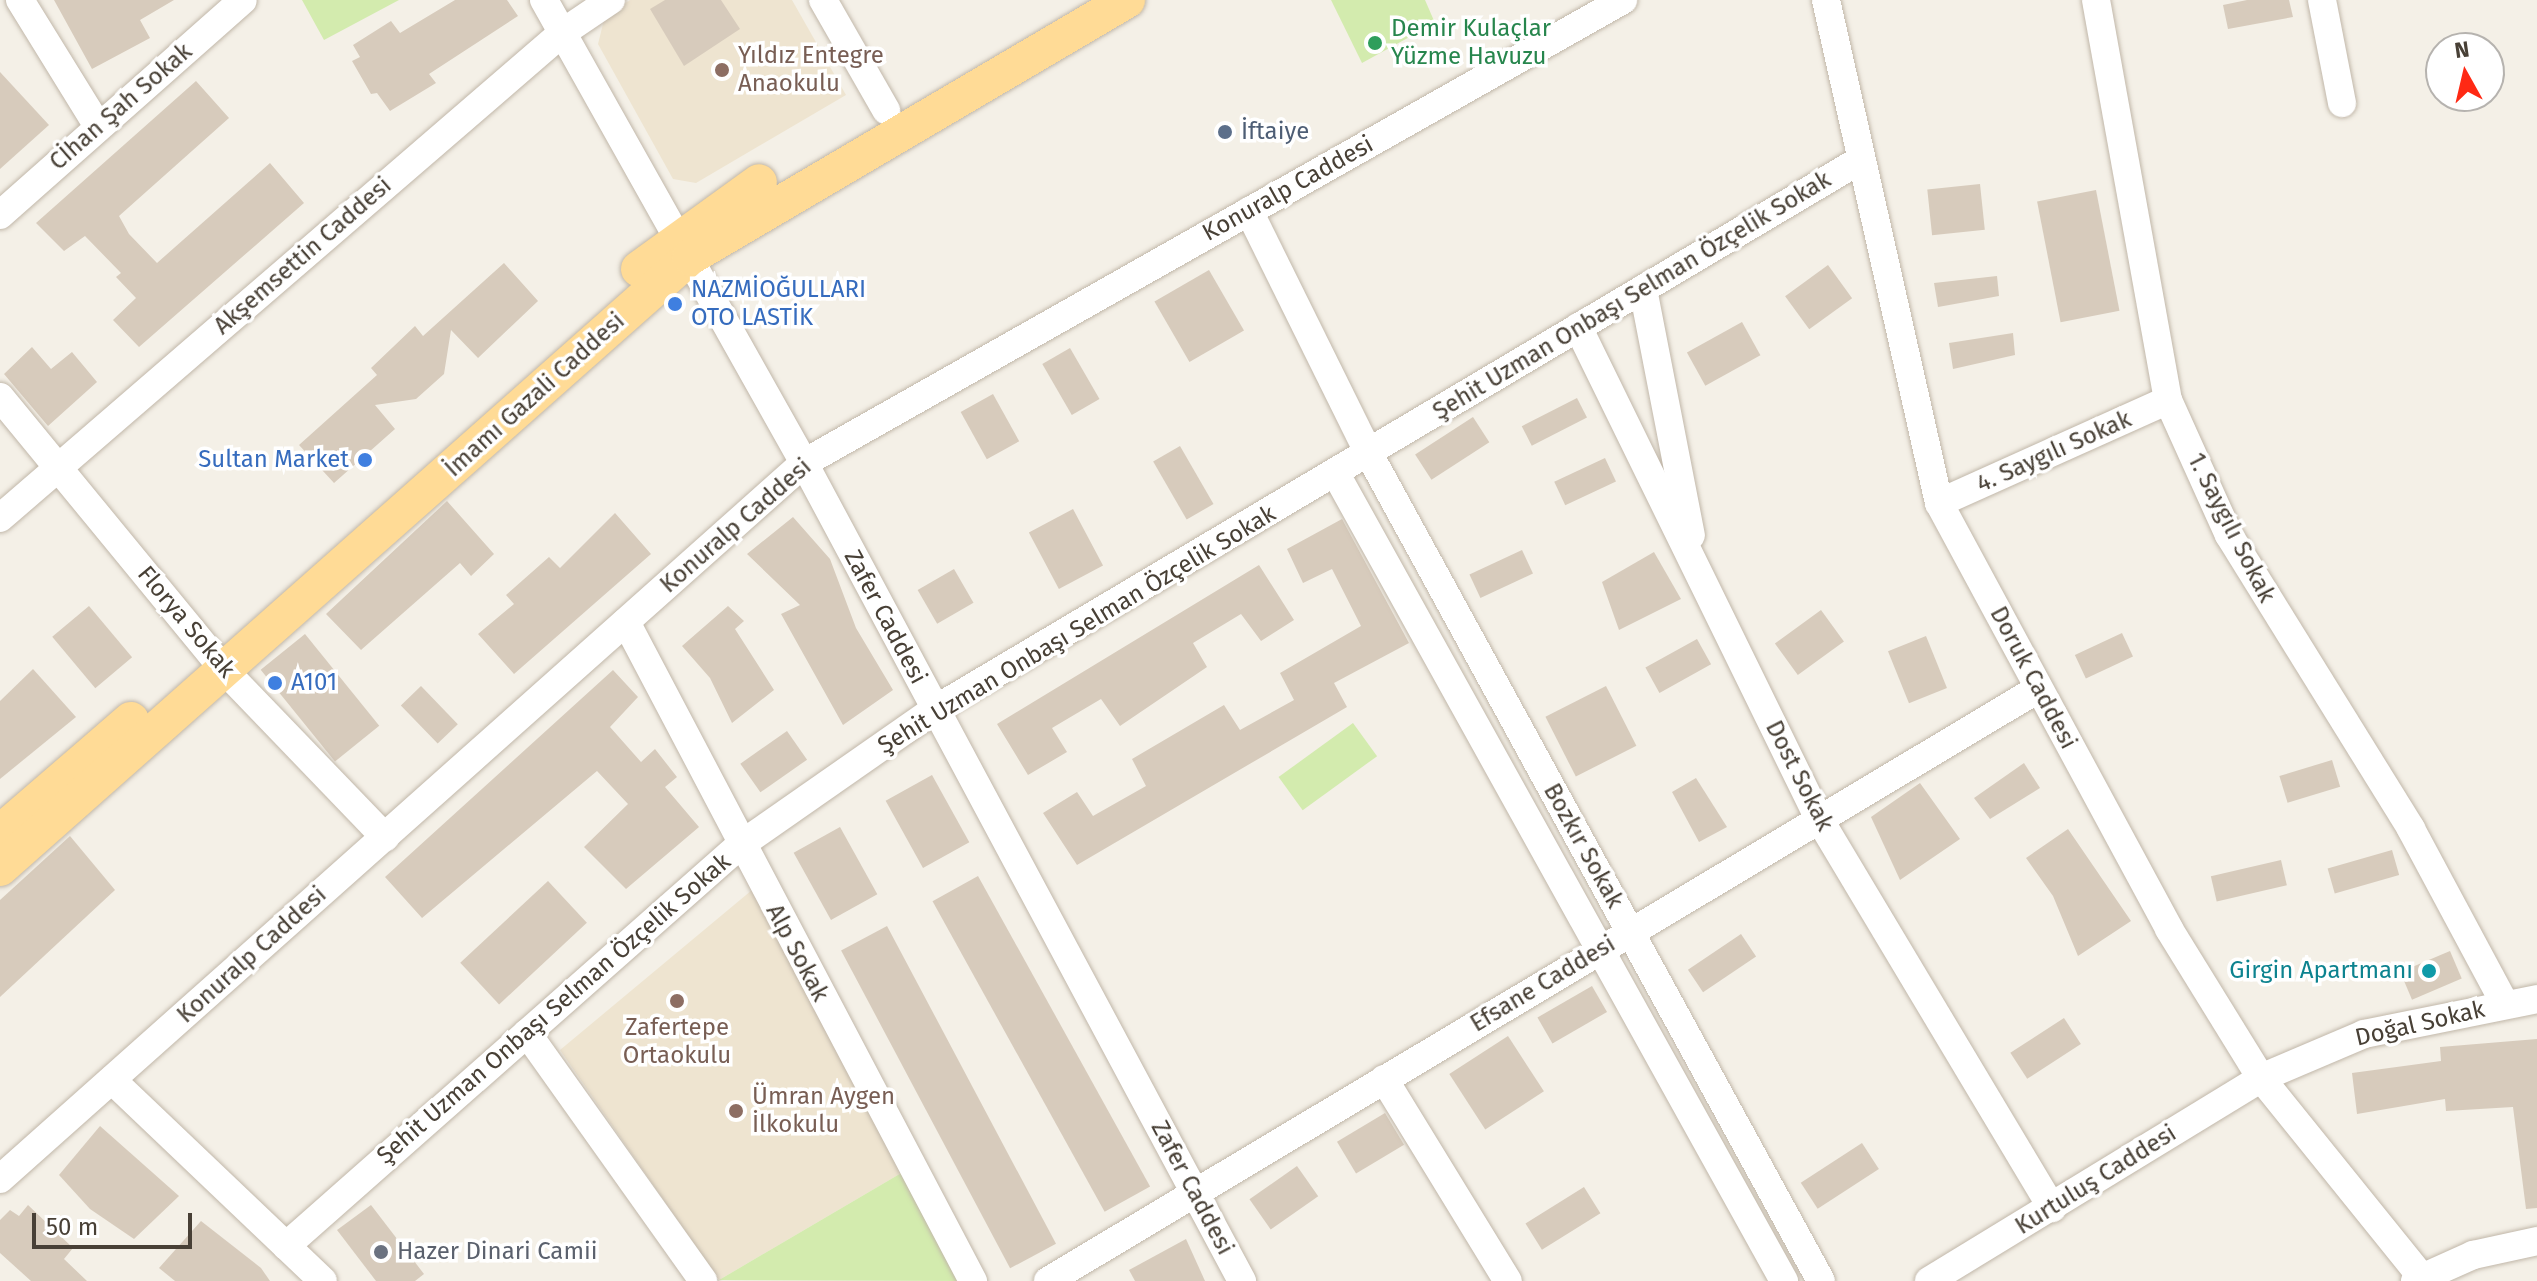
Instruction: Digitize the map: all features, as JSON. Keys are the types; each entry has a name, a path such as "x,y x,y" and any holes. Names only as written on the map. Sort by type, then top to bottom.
{"main road":[{"name":"İmamı Gazali Caddesi","path":"0,868 218,661 684,246 886,110 1081,0"},
{"name":"İmamı Gazali Caddesi","path":"684,246 1127,0"},
{"name":"İmamı Gazali Caddesi","path":"0,833 218,661"}],"street":[{"path":"20,0 96,123"},
{"name":"Cİhan Şah Sokak","path":"0,215 96,123 243,0"},
{"name":"Zafer Caddesi","path":"544,0 804,463 1242,1281"},
{"name":"Akşemsettin Caddesi","path":"0,518 562,33 611,0"},
{"path":"823,0 886,110"},
{"name":"Konuralp Caddesi","path":"0,1179 804,463 1623,0"},
{"name":"Doruk Caddesi","path":"1826,0 1857,162 1939,503 2038,689 2261,1078 2418,1278"},
{"name":"1. Saygılı Sokak","path":"2096,0 2168,400 2229,535 2411,829 2505,1004"},
{"path":"2322,0 2342,103"},
{"name":"Şehit Uzman Onbaşı Selman Özçelik Sokak","path":"286,1246 739,846 934,710 1857,162"},
{"name":"Bozkır Sokak","path":"1249,211 1369,454 1821,1281"},
{"path":"1643,289 1697,570"},
{"name":"Dost Sokak","path":"1578,327 1818,817 2052,1208"},
{"name":"Florya Sokak","path":"0,397 218,661 385,837"},
{"name":"4. Saygılı Sokak","path":"1939,503 2168,400"},
{"name":"Bozkır Sokak","path":"1336,474 1784,1281"},
{"name":"Alp Sokak","path":"626,622 739,846 973,1281"},
{"name":"Efsane Caddesi","path":"1048,1281 1818,817 2038,689"},
{"name":"Doğal Sokak","path":"2261,1078 2364,1034 2537,999"},
{"path":"527,1033 703,1281"},
{"name":"Kurtuluş Caddesi","path":"1929,1281 2261,1078"},
{"path":"1384,1079 1508,1281"},
{"path":"112,1080 323,1281"},
{"path":"2418,1278 2537,1241"}],"shaded area":[{"name":"Yıldız Entegre Anaokulu","path":"630,0 792,0 846,95 696,183 673,179 598,44 605,16"},
{"name":"Ümran Aygen İlkokulu","path":"752,890 903,1172 719,1280 560,1050"}],"green space":[{"path":"302,0 399,0 324,40"},
{"name":"Demir Kulaçlar Yüzme Havuzu","path":"1331,0 1425,0 1435,23 1362,63"},
{"path":"1353,723 1377,756 1303,810 1279,777"},
{"path":"903,1172 960,1281 719,1280"}],"building":[{"path":"54,0 174,0 140,20 150,38 92,69"},
{"path":"455,0 507,0 518,16 429,74 436,83 390,111 377,93 371,94 352,61 360,57 353,45 391,21 400,33"},
{"path":"665,0 721,0 740,29 684,66 650,9"},
{"path":"2247,0 2289,0 2293,17 2228,29 2223,5"},
{"path":"0,72 49,125 0,169"},
{"path":"196,81 229,118 119,216 129,234 157,263 270,163 304,203 139,347 113,320 136,298 116,277 121,273 85,236 64,251 36,223"},
{"path":"1980,184 1985,230 1932,235 1927,190"},
{"path":"2096,190 2119,311 2061,322 2037,201"},
{"path":"504,263 538,301 478,358 451,330 444,374 416,399 375,405 395,429 334,483 299,445 377,375 371,368 415,326 423,336"},
{"path":"1828,265 1852,298 1809,329 1785,296"},
{"path":"1209,270 1244,331 1189,362 1154,302"},
{"path":"1997,276 1999,296 1938,307 1934,283"},
{"path":"1742,322 1760,355 1705,386 1687,353"},
{"path":"2013,333 2015,355 1953,369 1949,343"},
{"path":"32,347 51,369 72,352 97,382 48,426 4,374"},
{"path":"1070,348 1100,399 1072,415 1042,364"},
{"path":"993,394 1019,441 987,459 961,412"},
{"path":"1577,398 1587,418 1532,446 1522,426"},
{"path":"1473,417 1489,442 1431,480 1415,455"},
{"path":"1180,446 1214,504 1187,520 1153,462"},
{"path":"1605,458 1616,482 1565,505 1554,482"},
{"path":"447,501 494,554 471,576 460,563 361,650 326,614"},
{"path":"1073,509 1103,566 1059,589 1029,532"},
{"path":"615,513 651,554 514,674 478,634 514,604 506,595 549,557 560,568"},
{"path":"793,517 830,559 856,628 893,690 843,725 781,614 800,605 747,554"},
{"path":"1342,519 1409,643 1334,683 1347,707 1077,865 1043,813 1077,792 1093,816 1146,786 1132,759 1224,705 1240,730 1294,700 1280,673 1361,626 1332,569 1303,583 1287,549"},
{"path":"1522,550 1533,574 1480,598 1469,575"},
{"path":"1654,552 1681,599 1619,630 1602,582"},
{"path":"1259,565 1294,620 1261,641 1241,614 1193,643 1207,667 1120,726 1101,699 1052,728 1067,752 1028,775 997,724"},
{"path":"954,569 974,603 937,624 918,590"},
{"path":"89,606 132,657 95,688 52,637"},
{"path":"728,606 744,621 735,629 774,690 732,723 710,678 682,646"},
{"path":"1821,610 1844,642 1798,675 1775,644"},
{"path":"2122,633 2133,657 2086,679 2075,655"},
{"path":"305,634 379,726 335,762 261,670"},
{"path":"1926,636 1947,688 1909,703 1888,651"},
{"path":"1697,639 1711,664 1659,693 1645,668"},
{"path":"33,669 76,717 0,779 0,701"},
{"path":"613,670 638,697 610,727 641,762 655,749 677,777 665,787 699,827 626,889 584,847 628,804 597,771 422,918 385,877"},
{"path":"421,686 458,724 438,744 401,705"},
{"path":"1606,686 1636,746 1576,777 1545,717"},
{"path":"787,731 807,760 760,792 740,764"},
{"path":"2332,760 2340,787 2288,803 2279,776"},
{"path":"2024,763 2040,788 1990,819 1974,798"},
{"path":"932,775 969,842 923,868 886,801"},
{"path":"1696,778 1727,827 1699,842 1672,792"},
{"path":"1920,783 1960,839 1900,880 1871,817"},
{"path":"840,827 877,894 831,920 794,853"},
{"path":"2068,829 2131,921 2078,956 2053,896 2026,858"},
{"path":"70,836 115,890 0,997 0,900"},
{"path":"2392,850 2399,875 2335,893 2328,868"},
{"path":"2281,860 2287,885 2217,902 2211,876"},
{"path":"978,876 1150,1186 1105,1212 933,901"},
{"path":"548,881 587,923 499,1005 460,963"},
{"path":"887,926 1056,1244 1010,1268 841,950"},
{"path":"1741,934 1756,956 1703,992 1688,970"},
{"name":"Girgin Apartmanı","path":"2450,951 2462,979 2412,1000 2400,972"},
{"path":"1592,986 1607,1012 1552,1043 1537,1017"},
{"path":"2064,1018 2081,1044 2027,1079 2010,1053"},
{"path":"1508,1036 1544,1091 1485,1129 1449,1074"},
{"path":"2537,1039 2537,1208 2526,1209 2513,1107 2446,1111 2445,1099 2357,1114 2352,1073 2441,1061 2440,1047"},
{"path":"1385,1113 1404,1145 1356,1174 1337,1142"},
{"path":"100,1126 179,1196 134,1239 90,1209 59,1175"},
{"path":"1862,1143 1879,1169 1818,1209 1801,1183"},
{"path":"1297,1166 1318,1196 1271,1230 1249,1199"},
{"path":"1584,1187 1600,1213 1542,1250 1525,1224"},
{"path":"28,1205 73,1248 64,1259 87,1281 31,1281 0,1253 0,1220 10,1210 19,1216"},
{"name":"Hazer Dinari Camii","path":"371,1205 424,1274 415,1281 376,1281 337,1230"},
{"path":"201,1221 261,1268 270,1281 175,1281 159,1268"},
{"path":"1186,1239 1205,1281 1135,1281 1129,1270"}],"place":[{"name":"Demir Kulaçlar Yüzme Havuzu","path":"1375,43"},
{"name":"Yıldız Entegre Anaokulu","path":"722,70"},
{"name":"İftaiye","path":"1225,132"},
{"name":"NAZMİOĞULLARI OTO LASTİK","path":"675,304"},
{"name":"Sultan Market","path":"365,460"},
{"name":"A101","path":"275,683"},
{"name":"Girgin Apartmanı","path":"2429,971"},
{"name":"Zafertepe Ortaokulu","path":"677,1001"},
{"name":"Ümran Aygen İlkokulu","path":"736,1111"},
{"name":"Hazer Dinari Camii","path":"381,1252"}]}
